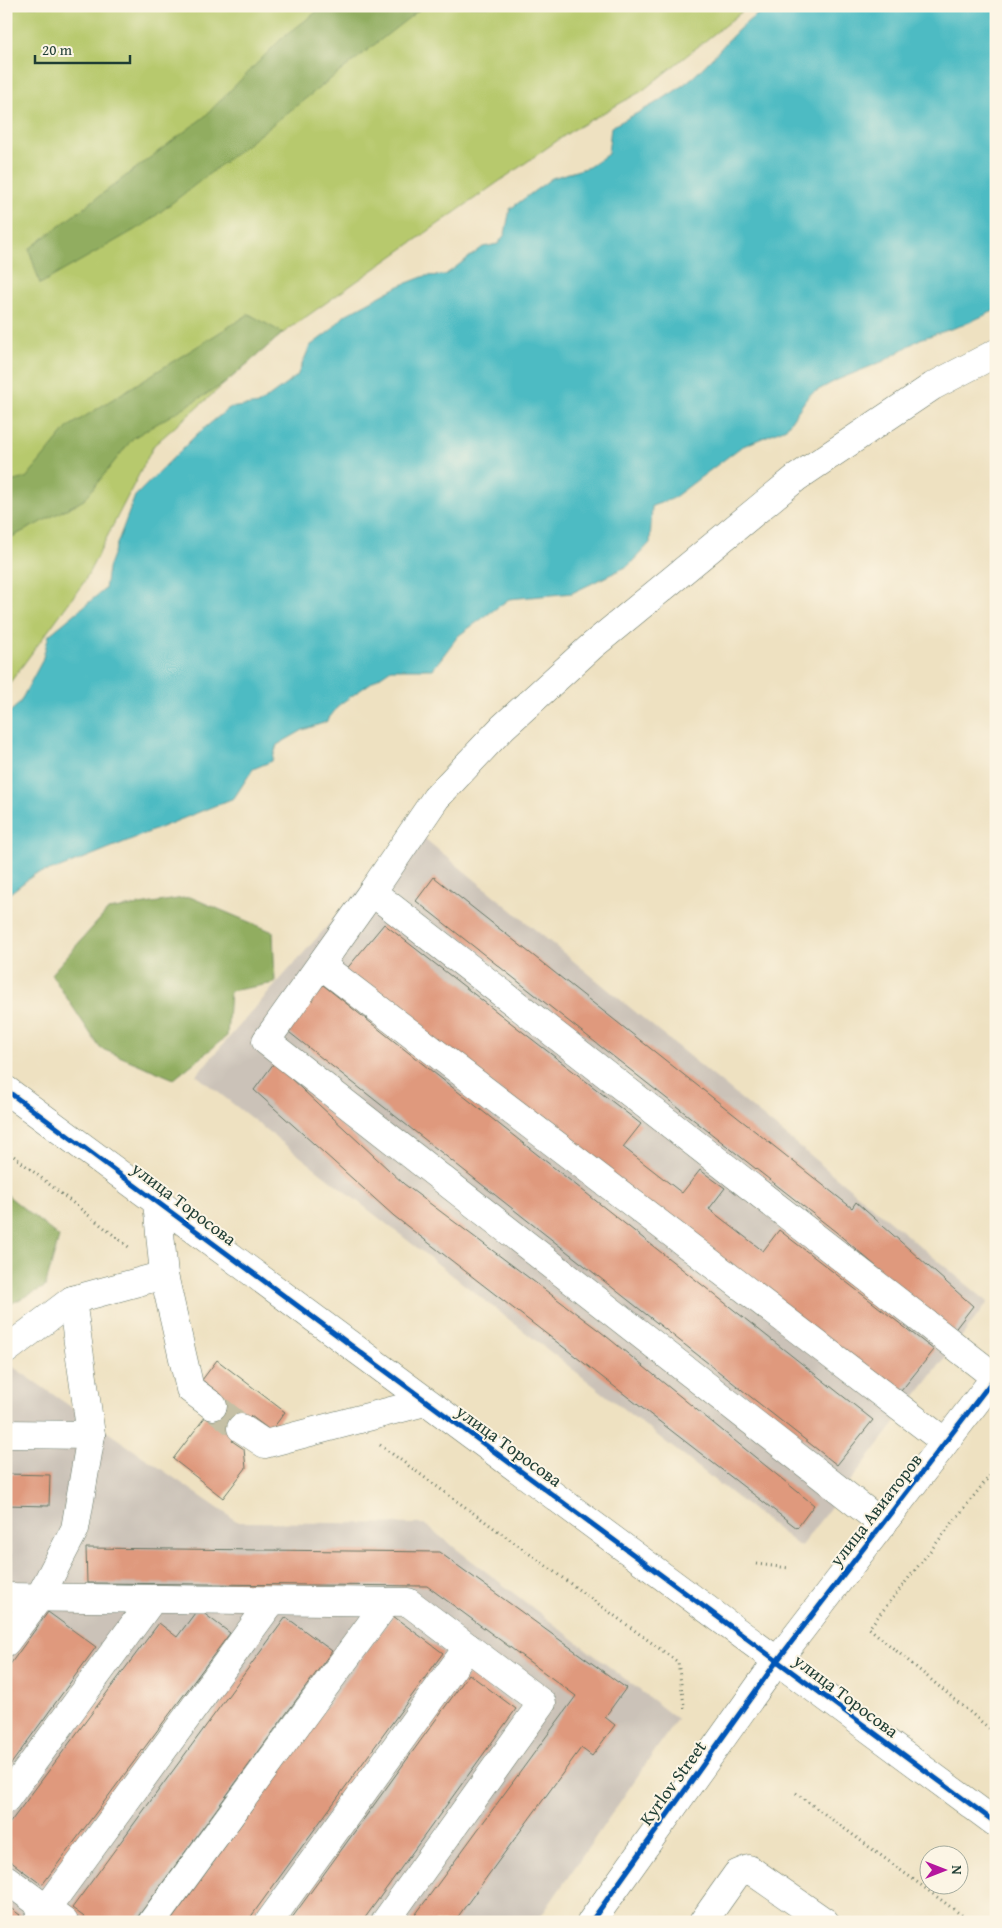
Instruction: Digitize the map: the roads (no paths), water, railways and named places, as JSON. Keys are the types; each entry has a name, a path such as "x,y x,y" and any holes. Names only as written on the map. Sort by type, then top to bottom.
{"street":[{"path":"883,1524 266,1041 321,965 436,798 502,727 592,646 796,478 933,386 996,353"},
{"path":"372,892 995,1376"},
{"path":"321,965 945,1442"},
{"name":"улица Торосова","path":"6,1090 996,1823"},
{"path":"157,1202 164,1275 190,1388 213,1406"},
{"path":"6,1350 72,1300 164,1275"},
{"path":"6,1642 39,1598 75,1529 91,1435 72,1300"},
{"name":"улица Авиаторов","path":"777,1661 995,1376"},
{"path":"242,1428 265,1444 425,1402"},
{"path":"6,1434 91,1435"},
{"path":"6,1597 408,1602 542,1703 385,1922"},
{"path":"6,1799 152,1600"},
{"path":"6,1879 49,1917 272,1601"},
{"path":"152,1922 388,1602"},
{"path":"269,1922 468,1647"},
{"name":"Kyrlov Street","path":"591,1922 777,1661"},
{"path":"703,1922 737,1874 749,1869 825,1922"}],"water":[{"path":"772,6 996,6 996,310 963,325 920,339 884,361 837,380 809,395 786,428 741,447 672,499 652,506 650,543 628,566 572,593 509,599 458,636 433,669 391,669 340,704 326,722 303,730 277,745 272,761 253,769 234,798 60,868 35,874 6,896 6,715 19,704 42,661 49,635 105,589 108,568 135,496 196,435 229,408 259,404 297,376 310,346 330,331 345,315 399,286 425,276 445,275 483,247 498,244 505,234 510,209 552,178 589,167 608,154 611,127 654,104 684,85 749,20"}],"tunnel":[{"path":"213,1406 241,1428"}]}
